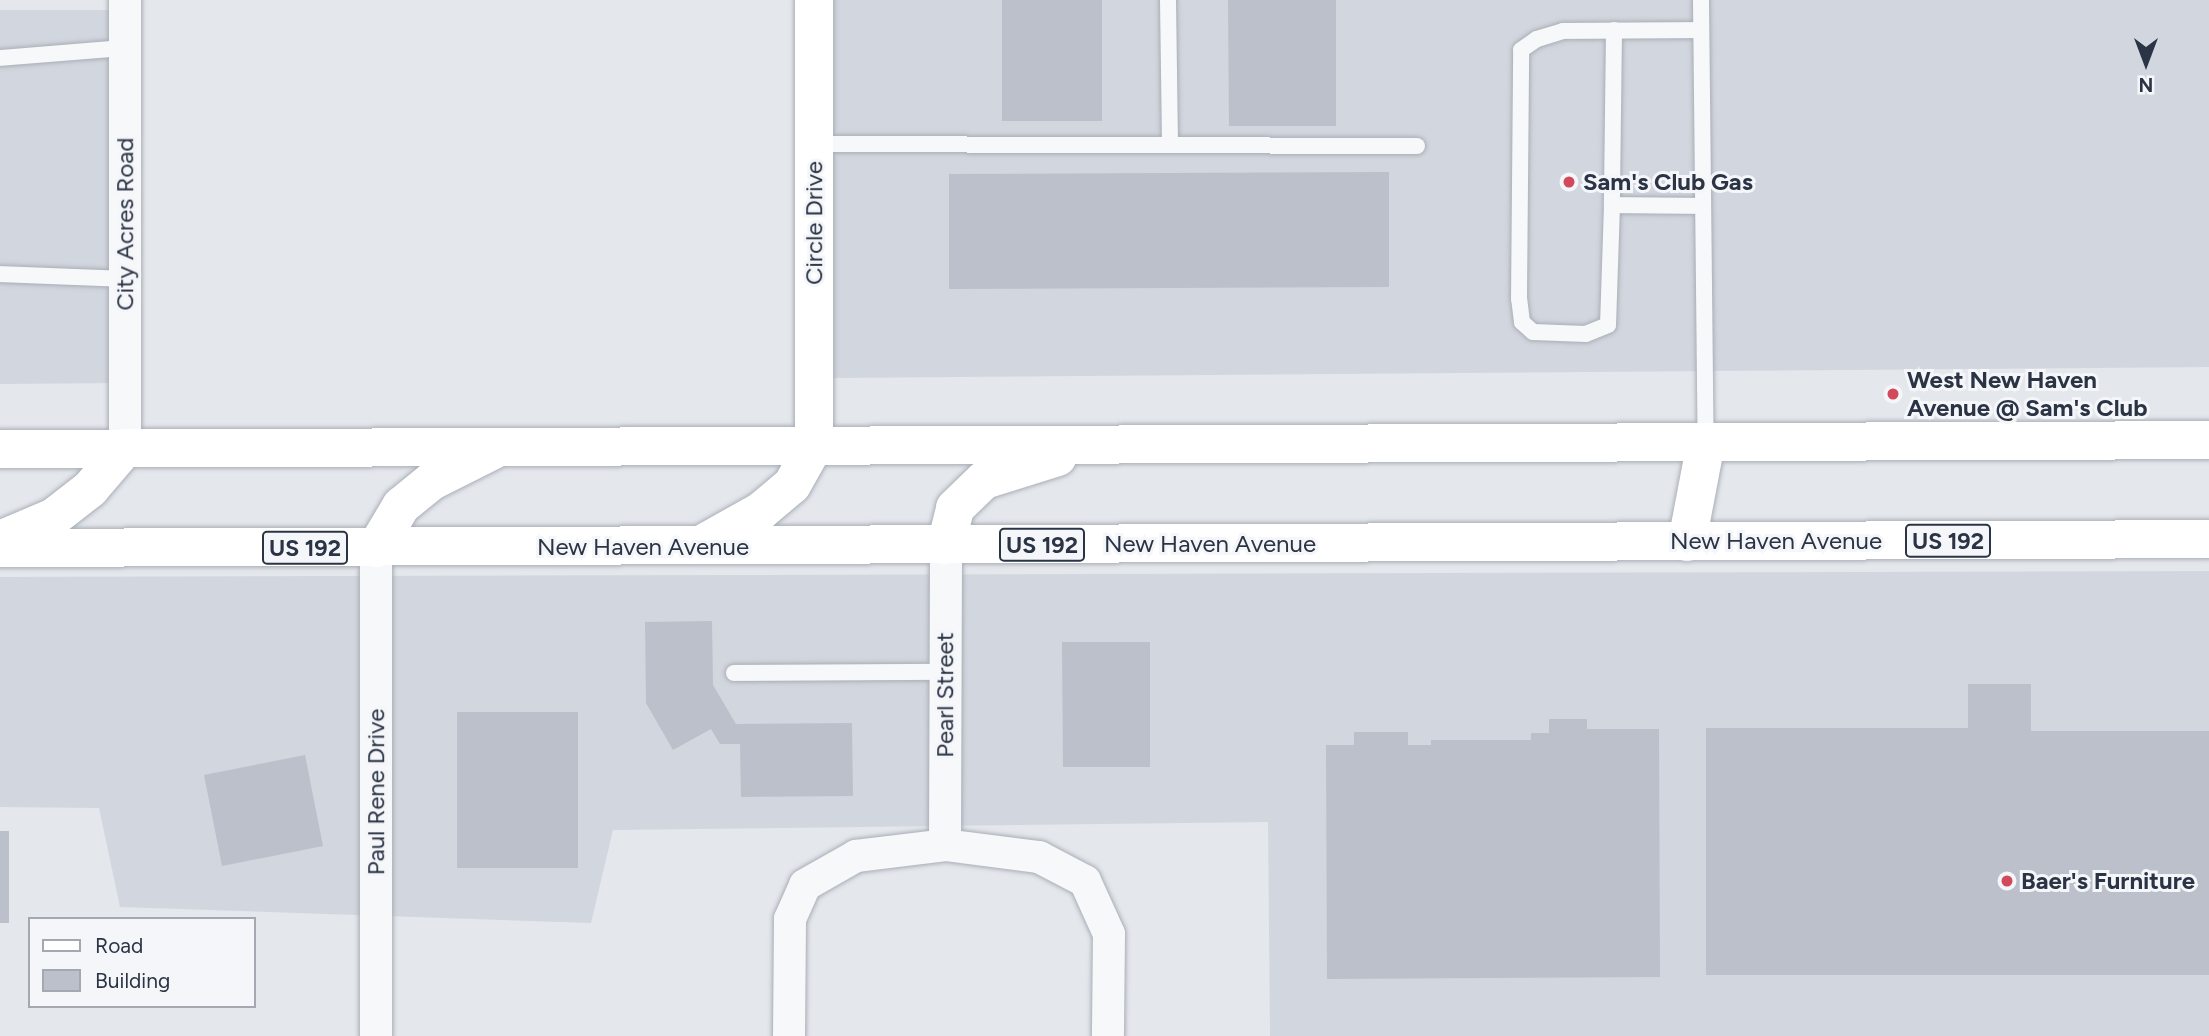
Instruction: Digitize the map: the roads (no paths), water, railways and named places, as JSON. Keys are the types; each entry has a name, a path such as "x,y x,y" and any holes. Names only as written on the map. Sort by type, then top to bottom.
{"main road":[{"name":"Circle Drive","path":"814,0 814,446"},
{"path":"0,449 2209,440"},
{"path":"1687,542 1706,442"},
{"path":"946,545 955,508 984,480 1097,445"},
{"path":"697,546 761,511 792,485 814,446"},
{"path":"376,548 401,506 432,481 499,447"},
{"path":"0,540 54,517 90,489 125,448"},
{"name":"New Haven Avenue","path":"0,548 2209,540"}],"street":[{"name":"City Acres Road","path":"125,0 125,448"},
{"name":"Pearl Street","path":"945,845 946,545"},
{"name":"Paul Rene Drive","path":"376,548 376,1036"},
{"path":"789,1036 790,919 805,885 856,856 945,845 1039,857 1085,881 1109,934 1108,1036"}],"lane":[{"path":"1168,0 1170,145"},
{"path":"1701,0 1706,442"},
{"path":"1614,30 1608,325 1586,334 1533,332 1522,322 1519,299 1518,56 1529,44 1548,34 1614,30 1702,30"},
{"path":"0,58 125,48"},
{"path":"814,144 1418,146"},
{"path":"1612,205 1703,206"},
{"path":"0,274 125,279"},
{"path":"734,673 945,672"}],"place":[{"name":"Sam's Club Gas","path":"1569,182"},
{"name":"West New Haven Avenue @ Sam's Club","path":"1893,394"},
{"name":"Baer's Furniture","path":"2007,881"}]}
